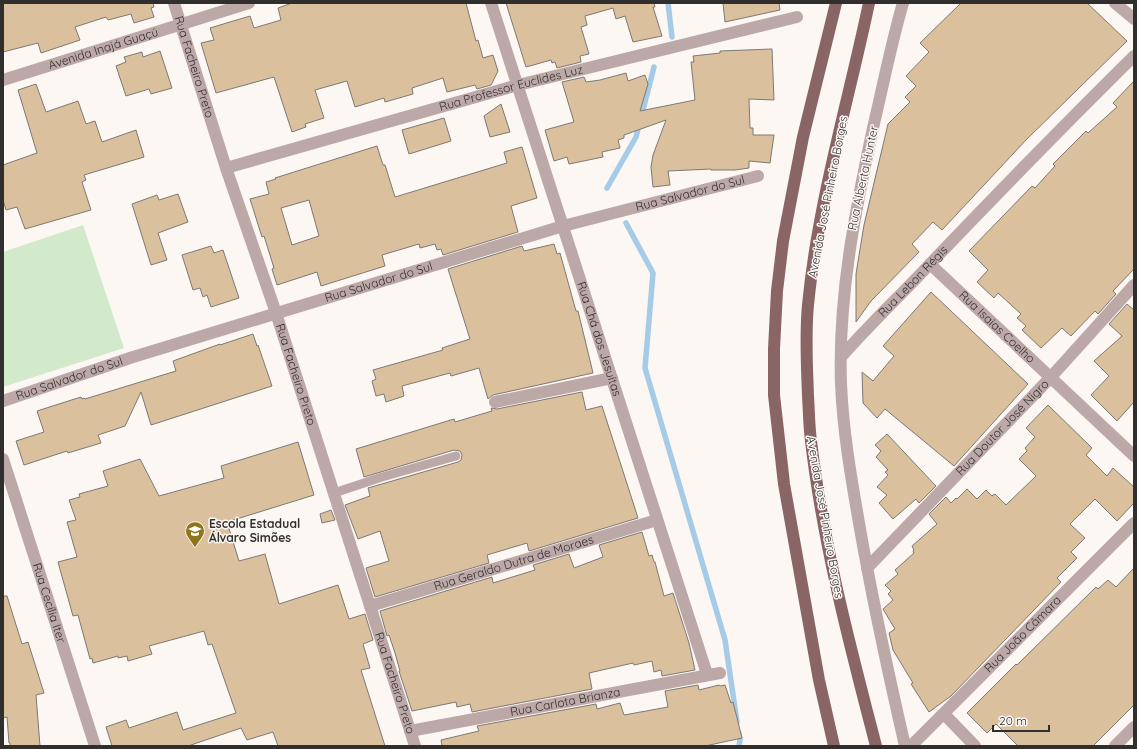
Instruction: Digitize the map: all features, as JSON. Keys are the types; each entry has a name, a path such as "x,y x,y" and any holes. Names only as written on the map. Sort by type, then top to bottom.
{"main road":[{"path":"834,746 818,672 784,484 774,394 774,349 777,291 785,233 802,137 836,3"},
{"name":"Avenida José Pinheiro Borges","path":"869,3 814,256 808,306 806,363 811,440 825,527 846,631 876,746"}],"street":[{"name":"Rua Facheiro Preto","path":"174,3 226,168 276,313 415,746"},
{"name":"Avenida Inajá Guaçú","path":"3,80 249,3"},
{"name":"Rua Chá dos Jesuítas","path":"491,3 706,674"},
{"name":"Rua Alberta Hunter","path":"842,356 846,282 851,234 903,3"},
{"path":"1115,3 1134,19"},
{"name":"Rua Professor Euclides Luz","path":"226,168 518,85 797,17"},
{"name":"Rua Lebon Régis","path":"842,356 868,326 930,264 1064,124 1134,56"},
{"name":"Rua Salvador do Sul","path":"3,401 133,357 563,226 758,176"},
{"name":"Rua Isaias Coelho","path":"930,264 1134,456"},
{"name":"Rua Doutor José Nigro","path":"867,568 1051,377 1134,285"},
{"path":"842,356 842,403 848,458 879,632 905,746"},
{"path":"495,402 612,378"},
{"name":"Rua Cecília Iter","path":"3,459 95,746"},
{"name":"Rua Geraldo Dutra de Moraes","path":"370,606 657,520"},
{"name":"Rua João Câmara","path":"911,746 1134,523"},
{"name":"Rua Carlota Brianza","path":"410,731 706,674 720,673"},
{"path":"944,714 975,746"},
{"path":"1115,746 1134,727"}],"lane":[{"path":"334,492 456,456"}],"green space":[{"path":"83,225 124,348 3,387 3,252"}],"building":[{"path":"3,3 153,3 154,7 151,8 154,17 134,23 131,14 108,20 106,17 75,27 80,40 41,53 38,43 3,52"},
{"path":"292,3 466,3 476,41 478,40 483,58 493,55 498,71 491,85 477,89 475,85 447,92 443,78 412,88 413,94 385,102 384,98 355,107 347,81 315,90 324,118 305,124 306,127 292,132 274,77 216,93 201,43 214,40 210,28 250,16 254,28 281,20 278,8"},
{"path":"506,3 654,3 655,7 653,7 662,36 633,42 625,16 616,19 613,8 585,16 587,25 581,27 589,54 580,56 581,62 557,68 555,62 552,63 551,60 526,67"},
{"path":"723,3 779,3 780,10 725,22"},
{"path":"961,3 1087,3 1127,41 1026,140 942,230 933,222 912,244 919,252 871,301 856,322 856,274 864,225 888,124 910,102 905,97 916,86 906,76 929,52 920,43"},
{"path":"772,49 774,100 749,99 750,128 753,128 753,135 774,135 770,163 749,161 749,168 735,170 711,169 668,171 670,185 653,187 651,167 653,155 666,120 624,135 624,138 618,140 620,148 602,152 603,157 569,164 567,157 554,161 545,130 574,122 562,82 584,77 586,82 626,73 628,81 645,75 648,84 640,111 695,100 691,62 694,62 693,56 720,53 720,51"},
{"path":"160,51 172,88 151,94 149,89 126,96 116,66 126,62 124,57 142,52 143,57"},
{"path":"1134,81 1134,269 1113,291 1116,294 1098,314 1095,311 1071,336 1062,328 1041,348 1022,330 1026,326 1017,318 1021,314 998,293 994,298 977,282 988,270 969,251 1032,186 1035,188 1055,166 1053,164 1086,131 1088,133 1117,107 1113,103"},
{"path":"36,84 46,112 78,101 86,124 95,121 102,142 136,130 144,157 84,175 86,180 82,182 91,210 25,229 17,207 6,210 3,200 3,165 37,153 18,90"},
{"path":"501,104 510,132 490,137 484,116"},
{"path":"444,118 451,141 409,154 402,130"},
{"path":"377,146 383,165 385,165 395,197 507,163 504,152 522,147 537,198 511,206 518,232 443,255 441,249 437,250 435,244 420,248 419,244 382,255 385,266 321,286 317,272 277,285 272,269 274,268 264,236 262,237 250,199 269,194 266,182 276,179 275,178","holes":["309,200 319,236 292,245 281,208"]},
{"path":"178,194 188,222 158,233 167,260 151,265 132,204 157,195 159,200"},
{"path":"554,244 557,254 560,253 576,311 578,311 593,373 493,395 488,399 479,368 451,376 450,373 402,386 404,396 386,402 384,394 376,396 372,381 376,379 373,370 443,350 442,348 470,339 448,269 522,246 524,251"},
{"path":"211,246 214,253 223,250 239,298 211,307 207,295 203,297 200,288 193,290 182,255"},
{"path":"931,292 1028,384 954,466 885,409 877,418 863,403 862,372 873,381 894,356 883,346"},
{"path":"1127,304 1134,310 1134,402 1117,421 1091,395 1109,376 1094,361 1122,336 1109,324"},
{"path":"253,334 272,386 151,425 141,392 125,426 98,435 101,443 68,453 67,451 24,465 16,441 44,432 37,411 81,397 82,399 85,399 176,371 173,361"},
{"path":"582,392 586,410 602,406 638,518 529,551 527,543 487,555 489,563 375,597 366,568 389,561 380,531 358,539 345,505 370,496 368,488 458,462 461,460 462,455 460,451 454,450 364,477 356,449 454,419 455,422 492,411 491,408 497,409"},
{"path":"1048,405 1092,448 1086,455 1107,476 1113,468 1134,487 1134,503 1117,521 1095,499 1070,524 1085,538 1071,552 1077,558 1057,578 1061,582 951,696 929,712 911,684 913,683 893,650 889,633 895,629 883,609 893,600 888,594 891,591 885,585 898,574 895,570 914,553 912,546 937,524 929,514 946,497 951,503 967,489 977,499 986,490 992,496 995,494 1006,505 1036,476 1019,459 1027,451 1025,448 1035,437 1026,428"},
{"path":"887,434 936,486 919,503 916,499 893,519 879,503 887,495 877,487 888,475 885,472 888,470 876,457 881,451 875,445"},
{"path":"298,442 314,495 227,522 239,561 265,554 279,604 338,585 349,619 365,614 373,640 363,644 370,668 361,670 385,746 278,746 273,732 247,740 241,728 188,746 112,746 106,727 126,720 129,728 177,712 183,730 236,713 212,644 208,645 204,631 149,646 152,654 128,661 127,656 118,658 118,656 93,663 92,658 90,659 78,615 73,616 58,562 77,557 67,522 76,520 69,500 80,497 79,494 108,486 103,471 140,459 159,496 224,478 221,466"},
{"path":"331,510 335,520 322,523 320,514"},
{"path":"642,532 649,556 652,555 655,562 664,596 673,593 689,643 695,670 662,676 661,670 654,672 652,661 634,665 633,663 589,673 592,689 472,712 470,704 457,707 456,702 412,711 399,671 395,653 389,635 387,636 380,611 492,577 493,583 535,570 533,565 569,554 574,568 603,557 599,545"},
{"path":"1134,568 1134,705 1093,746 1018,746 996,724 987,733 967,713 1096,587 1098,589 1108,580 1116,587"},
{"path":"3,596 7,596 22,644 28,642 44,693 36,695 40,746 10,746 9,743 7,717 3,718"},
{"path":"698,685 699,690 725,685 731,703 733,702 742,738 705,746 442,746 441,740 479,731 477,726 596,704 597,709 620,703 624,715 668,707 665,691"}],"waterway":[{"path":"668,3 672,37"},
{"path":"607,188 636,137 654,67"},
{"path":"626,223 653,273 645,368 725,640 737,722"},
{"path":"739,733 739,746"}],"place":[{"name":"Escola Estadual Álvaro Simões","path":"195,548"}]}
